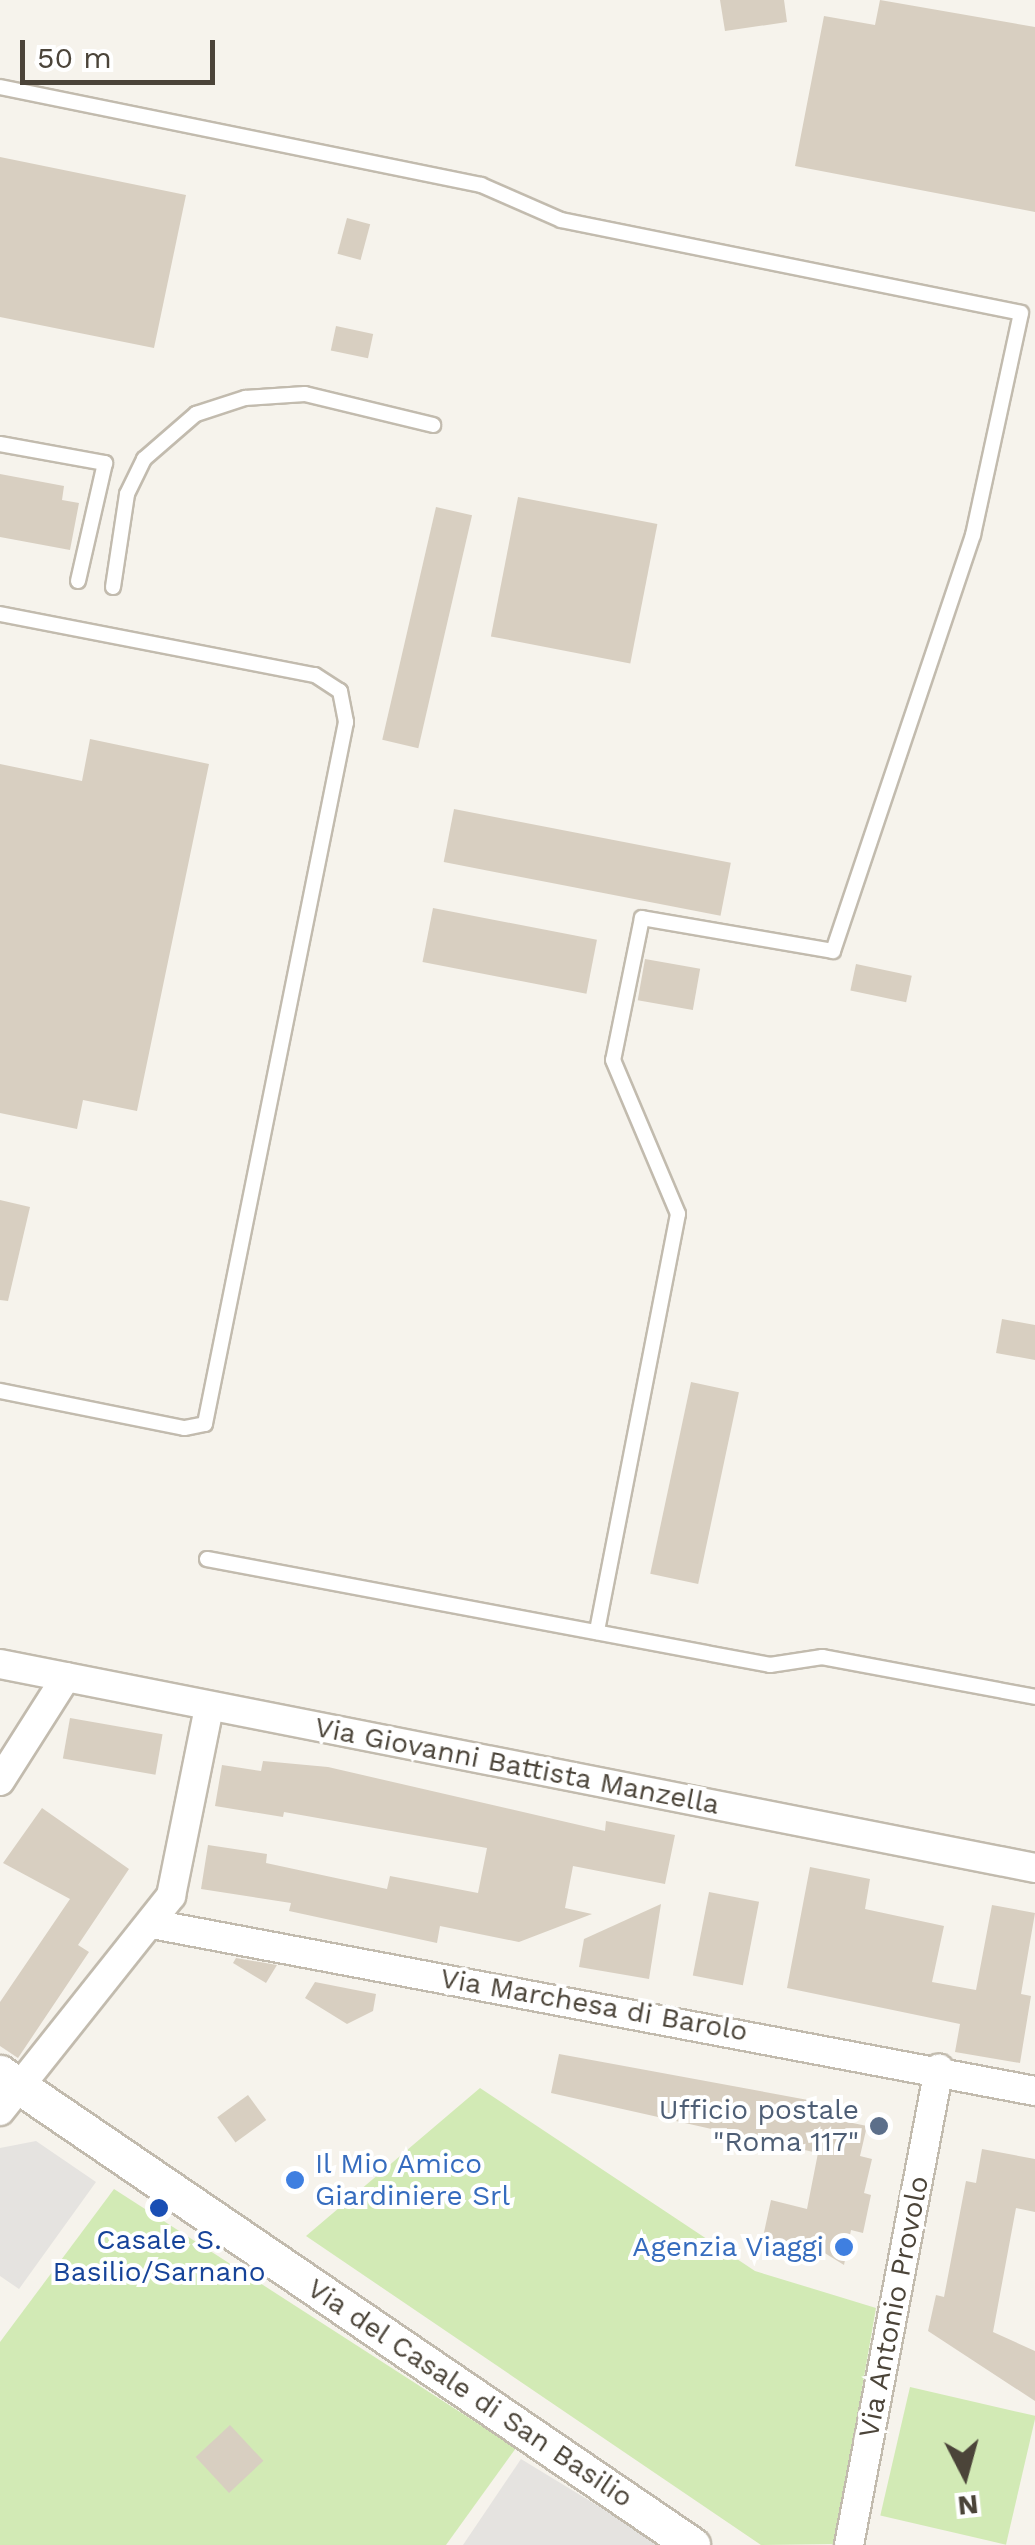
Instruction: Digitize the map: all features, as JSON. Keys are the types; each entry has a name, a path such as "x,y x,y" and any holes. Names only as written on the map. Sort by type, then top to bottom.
{"street":[{"name":"Via Giovanni Battista Manzella","path":"0,1664 1035,1868"},
{"path":"0,1781 66,1677"},
{"path":"6,2093 123,1950 152,1924 171,1896 209,1707"},
{"name":"Via Marchesa di Barolo","path":"152,1924 939,2068 1035,2091"},
{"name":"Via Antonio Provolo","path":"849,2545 939,2068"},
{"name":"Via del Casale di San Basilio","path":"6,2093 688,2544"}],"lane":[{"path":"0,86 481,185 561,220 1021,312 973,535 833,951 642,918 613,1060 678,1214 597,1632"},
{"path":"113,587 128,494 144,459 196,414 244,398 305,394 433,425"},
{"path":"0,444 106,464 78,581"},
{"path":"0,614 315,675 329,680 346,704 205,1424 184,1428 0,1392"},
{"path":"207,1560 770,1665 822,1656 1035,1697"}],"green space":[{"path":"480,2088 755,2271 876,2308 835,2544 761,2545 306,2236"},
{"path":"114,2189 516,2448 446,2545 0,2545 0,2342"},
{"path":"910,2387 1035,2416 1006,2545 880,2516"}],"shaded area":[{"path":"36,2141 96,2182 19,2289 0,2276 0,2148"},
{"path":"521,2459 654,2540 656,2545 463,2545"}],"building":[{"path":"720,0 784,0 787,22 725,31"},
{"path":"880,0 1035,27 1035,212 795,166 824,16 875,25"},
{"path":"0,157 186,195 154,348 0,317"},
{"path":"347,218 370,224 361,260 337,254"},
{"path":"336,326 373,334 368,358 331,350"},
{"path":"0,474 64,486 62,500 79,503 70,550 0,537"},
{"path":"518,497 657,524 630,663 491,636"},
{"path":"436,507 472,515 418,748 382,740"},
{"path":"90,739 209,764 137,1111 83,1100 77,1129 0,1113 0,764 82,781"},
{"path":"454,809 731,863 721,916 444,862"},
{"path":"433,908 597,940 586,994 423,962"},
{"path":"645,959 700,969 693,1010 638,1000"},
{"path":"856,964 912,976 906,1002 850,990"},
{"path":"0,1200 30,1207 8,1301 0,1300"},
{"path":"1002,1319 1035,1325 1035,1360 996,1353"},
{"path":"691,1382 739,1392 698,1584 650,1574"},
{"path":"70,1718 163,1734 155,1775 63,1758"},
{"path":"263,1761 328,1767 605,1831 606,1821 675,1835 665,1884 573,1866 565,1908 592,1914 519,1942 440,1926 437,1943 289,1911 291,1903 201,1889 208,1845 267,1854 266,1863 387,1889 390,1876 478,1893 487,1848 284,1812 283,1817 215,1806 222,1765 261,1771"},
{"path":"42,1808 129,1869 78,1945 89,1952 18,2058 0,2046 0,2002 70,1899 3,1863"},
{"path":"810,1867 870,1879 865,1909 944,1926 932,1982 976,1990 992,1905 1035,1913 1021,1994 1031,1996 1020,2063 955,2052 960,2024 787,1988"},
{"path":"709,1892 759,1902 743,1985 693,1975"},
{"path":"661,1904 649,1979 579,1967 584,1939"},
{"path":"236,1958 277,1965 266,1983 233,1963"},
{"path":"315,1982 376,1994 373,2011 347,2024 305,1998"},
{"path":"559,2054 808,2100 805,2113 867,2126 860,2156 872,2159 864,2193 871,2195 863,2233 851,2230 844,2265 815,2247 763,2237 771,2200 807,2209 818,2153 551,2093"},
{"path":"248,2095 266,2120 235,2142 217,2117"},
{"path":"982,2149 1035,2159 1035,2212 1016,2208 993,2332 1035,2351 1035,2401 928,2331 936,2295 944,2297 966,2181 976,2183"},
{"path":"230,2425 263,2461 229,2493 196,2457"}],"place":[{"name":"Ufficio postale \"Roma 117\"","path":"879,2126"},
{"name":"Il Mio Amico Giardiniere Srl","path":"295,2180"},
{"name":"Casale S. Basilio/Sarnano","path":"159,2208"},
{"name":"Agenzia Viaggi","path":"844,2247"}]}
